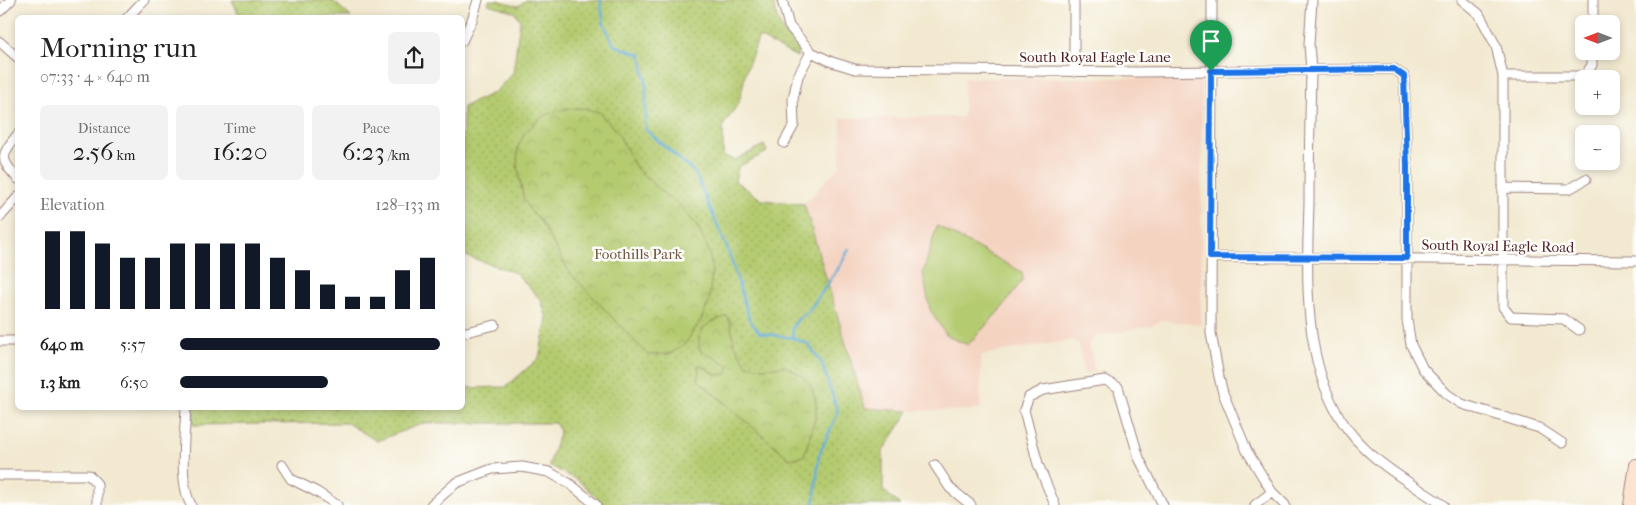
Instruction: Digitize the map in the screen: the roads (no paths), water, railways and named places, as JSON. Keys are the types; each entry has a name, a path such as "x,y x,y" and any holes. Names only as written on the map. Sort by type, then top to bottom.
{"main road":[{"path":"1630,505 1636,465"}],"street":[{"path":"0,11 11,0"},
{"path":"130,15 144,0"},
{"path":"465,35 478,0"},
{"name":"South Royal Eagle Lane","path":"782,0 789,26 811,52 832,62 855,69 1074,72 1394,69 1404,76 1407,166 1408,320 1411,345 1423,369 1447,394 1462,404 1539,428 1562,443"},
{"path":"1074,0 1074,72"},
{"path":"1212,0 1211,333 1223,393 1247,451 1272,492 1285,505"},
{"path":"1312,0 1309,44 1311,71 1308,257 1310,314 1314,344 1324,386 1340,419 1364,448 1384,466 1444,505"},
{"path":"1462,0 1479,14 1496,46 1503,76 1503,308 1511,317 1564,320 1578,330"},
{"path":"1593,0 1593,15"},
{"path":"0,42 15,55"},
{"path":"784,143 794,125 793,100 798,76 811,52"},
{"path":"1503,76 1577,76 1586,74 1592,65 1592,60"},
{"path":"15,137 5,148 1,156 3,166 15,176"},
{"path":"1502,188 1569,188 1586,179"},
{"path":"0,216 15,200"},
{"name":"South Royal Eagle Road","path":"1210,257 1636,261"},
{"path":"465,332 495,326"},
{"path":"0,340 15,340"},
{"path":"1055,505 1038,464 1024,410 1029,397 1043,390 1105,380 1118,388 1139,458 1163,505"},
{"path":"186,410 184,479 188,500 191,505"},
{"path":"282,465 292,479 337,505"},
{"path":"935,465 950,488 971,505"},
{"path":"431,505 456,483 492,469 522,467 549,472 570,484 596,505"},
{"path":"0,475 89,475 97,484 97,505"},
{"path":"1255,505 1272,492"}],"waterway":[{"path":"600,0 604,24 614,45 641,55 646,83 646,130 695,173 728,250 750,321 760,333 793,338 808,344 821,362 838,412 819,455 814,505"},
{"path":"793,338 792,328 797,320 808,312 840,266 849,249"}],"park label":[{"name":"Foothills Park","path":"638,254"}]}
